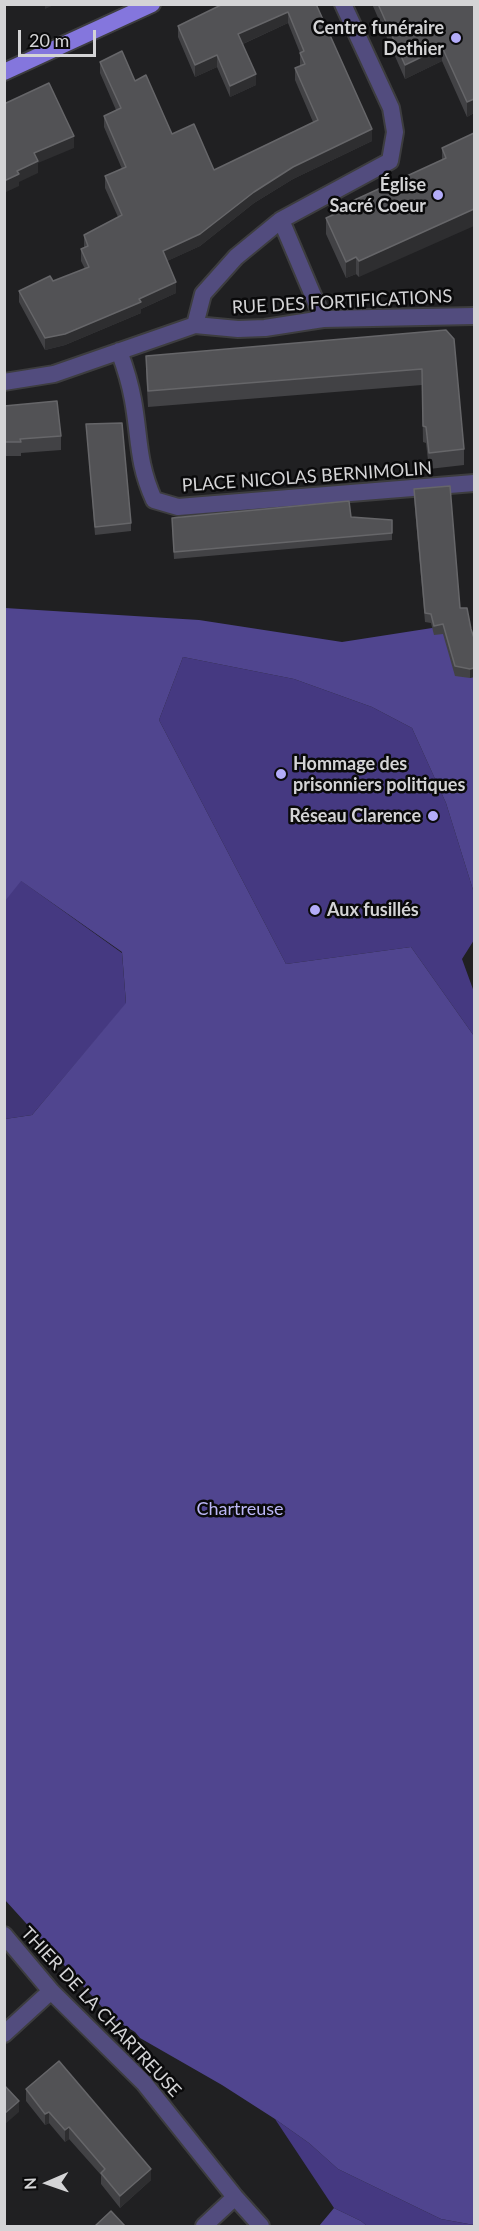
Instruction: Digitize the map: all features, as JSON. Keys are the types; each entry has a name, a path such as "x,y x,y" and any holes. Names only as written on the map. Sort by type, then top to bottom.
{"main road":[{"path":"4,72 152,4"}],"street":[{"path":"195,325 202,294 236,257 281,220 390,161 395,132 391,108 343,4"},
{"path":"281,220 323,319"},
{"name":"RUE DES FORTIFICATIONS","path":"4,382 54,374 195,325 238,329 264,328 323,319 474,316"},
{"name":"PLACE NICOLAS BERNIMOLIN","path":"119,351 132,393 139,456 144,478 154,500 178,507 474,483"},
{"name":"THIER DE LA CHARTREUSE","path":"4,1935 51,1991 144,2083 235,2198 261,2226"},
{"path":"4,2034 51,1991"},
{"path":"204,2226 235,2198"}],"shaded area":[{"path":"183,657 294,679 372,707 412,728 446,803 474,893 474,940 462,959 474,992 474,1036 411,947 286,964 159,720"},
{"path":"20,880 122,953 126,1004 32,1115 5,1119 4,901"},
{"path":"275,2119 309,2143 338,2169 441,2219 474,2226 367,2226 334,2208"}],"green space":[{"name":"Chartreuse","path":"5,608 199,620 342,642 432,628 468,630 474,652 474,893 446,803 412,728 372,707 294,679 183,657 159,720 286,964 411,947 474,1036 474,2225 441,2219 338,2169 309,2143 275,2119 222,2085 140,2038 135,2032 112,2018 5,1900 5,1119 32,1115 126,1003 122,952 21,881 5,901"},
{"path":"334,2208 361,2221 367,2226 319,2226"}],"building":[{"path":"223,4 316,4 372,129 293,167 254,192 200,234 163,251 176,282 139,299 141,302 65,334 45,338 19,291 50,276 53,281 89,267 81,249 88,246 84,235 122,215 105,176 126,167 104,116 121,108 100,62 122,51 135,81 146,75 172,134 194,124 214,170 318,120 295,68 305,64 300,53 304,51 288,12 238,34 256,74 230,86 217,55 195,65 178,26"},
{"path":"378,4 474,4 474,99 467,102 442,47 405,65"},
{"path":"49,83 74,136 34,153 38,161 17,171 19,174 4,181 4,104"},
{"name":"Église Sacré Coeur","path":"474,133 474,209 359,261 356,257 346,262 326,218 337,213 335,209 446,158 442,148"},
{"path":"446,330 454,339 464,449 429,453 426,427 423,426 422,369 148,391 146,356"},
{"path":"57,401 61,436 4,442 4,406"},
{"path":"122,423 131,523 95,527 86,424"},
{"path":"450,486 460,608 467,608 474,638 474,668 470,669 455,666 443,624 434,626 431,614 425,613 414,489"},
{"path":"349,501 351,517 392,520 392,533 174,552 172,518"},
{"path":"59,2061 151,2169 120,2196 101,2173 105,2169 69,2127 65,2130 49,2112 45,2114 26,2089"},
{"path":"4,2085 19,2101 4,2114"},
{"path":"111,2211 125,2226 95,2226"}],"place":[{"name":"Centre funéraire Dethier","path":"456,38"},
{"name":"Église Sacré Coeur","path":"438,195"},
{"name":"Hommage des prisonniers politiques","path":"281,774"},
{"name":"Réseau Clarence","path":"433,816"},
{"name":"Aux fusillés","path":"315,910"}]}
